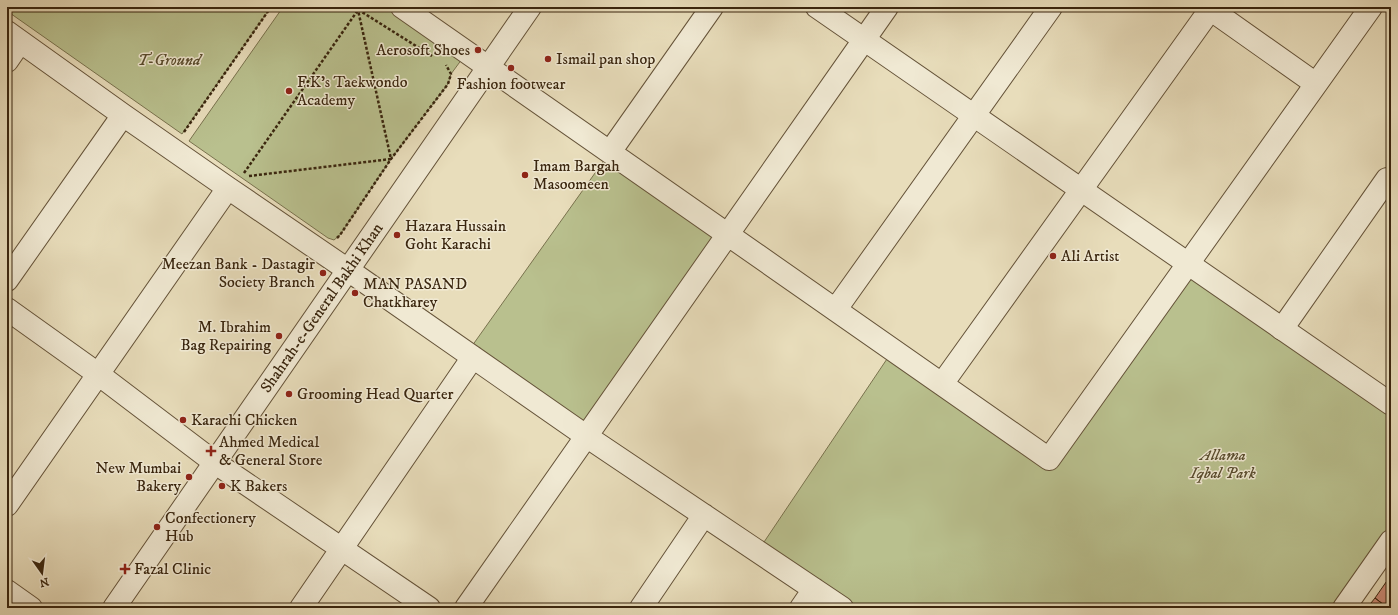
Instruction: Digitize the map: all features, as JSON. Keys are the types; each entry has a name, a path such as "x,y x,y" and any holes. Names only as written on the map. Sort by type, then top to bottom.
{"street":[{"path":"402,7 1049,459 1371,7"},
{"name":"Shahrah-e-General Bakhi Khan","path":"114,608 530,7"},
{"path":"610,152 712,7"},
{"path":"817,7 1391,404"},
{"path":"466,608 887,7"},
{"path":"836,309 1051,7"},
{"path":"942,384 1210,8 1316,84"},
{"path":"7,61 14,37 123,115 586,436 842,608"},
{"path":"7,280 123,115"},
{"path":"1282,329 1387,179"},
{"path":"7,505 228,188"},
{"path":"7,309 98,374 214,462 429,608"},
{"path":"301,608 473,357"},
{"path":"641,608 704,516"},
{"path":"1344,608 1391,541"},
{"path":"801,608 814,589"},
{"path":"7,591 30,608"}],"path":[{"path":"182,134 271,7"},
{"path":"354,7 432,56"},
{"path":"358,10 242,177 390,159"},
{"path":"358,10 390,159"},
{"path":"334,240 340,236 390,159 448,84 451,74 446,65"}],"green space":[{"name":"T-Ground","path":"7,7 271,7 182,134 7,11"},
{"path":"283,7 385,7 462,59 451,74 448,84 391,159 340,235 334,240 328,238 189,141"},
{"path":"610,152 728,234 586,436 467,353"},
{"name":"Allama Iqbal Park","path":"1188,264 1391,405 1391,541 1344,608 843,608 758,551 893,350 1049,459"}],"building":[{"path":"1391,575 1391,608 1388,608 1375,598"},
{"path":"1375,598 1388,608 1367,608"}],"place":[{"name":"Aerosoft Shoes","path":"478,50"},
{"name":"Ismail pan shop","path":"548,59"},
{"name":"Fashion footwear","path":"511,68"},
{"name":"F.K's Taekwondo Academy","path":"289,91"},
{"name":"Imam Bargah Masoomeen","path":"525,175"},
{"name":"Hazara Hussain Goht Karachi","path":"397,235"},
{"name":"Ali Artist","path":"1053,256"},
{"name":"Meezan Bank - Dastagir Society Branch","path":"323,273"},
{"name":"MAN PASAND Chatkharey","path":"355,293"},
{"name":"M. Ibrahim Bag Repairing","path":"279,336"},
{"name":"Grooming Head Quarter","path":"289,394"},
{"name":"Karachi Chicken","path":"183,420"},
{"name":"Ahmed Medical & General Store","path":"211,451"},
{"name":"New Mumbai Bakery","path":"189,477"},
{"name":"K Bakers","path":"222,486"},
{"name":"Confectionery Hub","path":"157,527"},
{"name":"Fazal Clinic","path":"125,569"}]}
